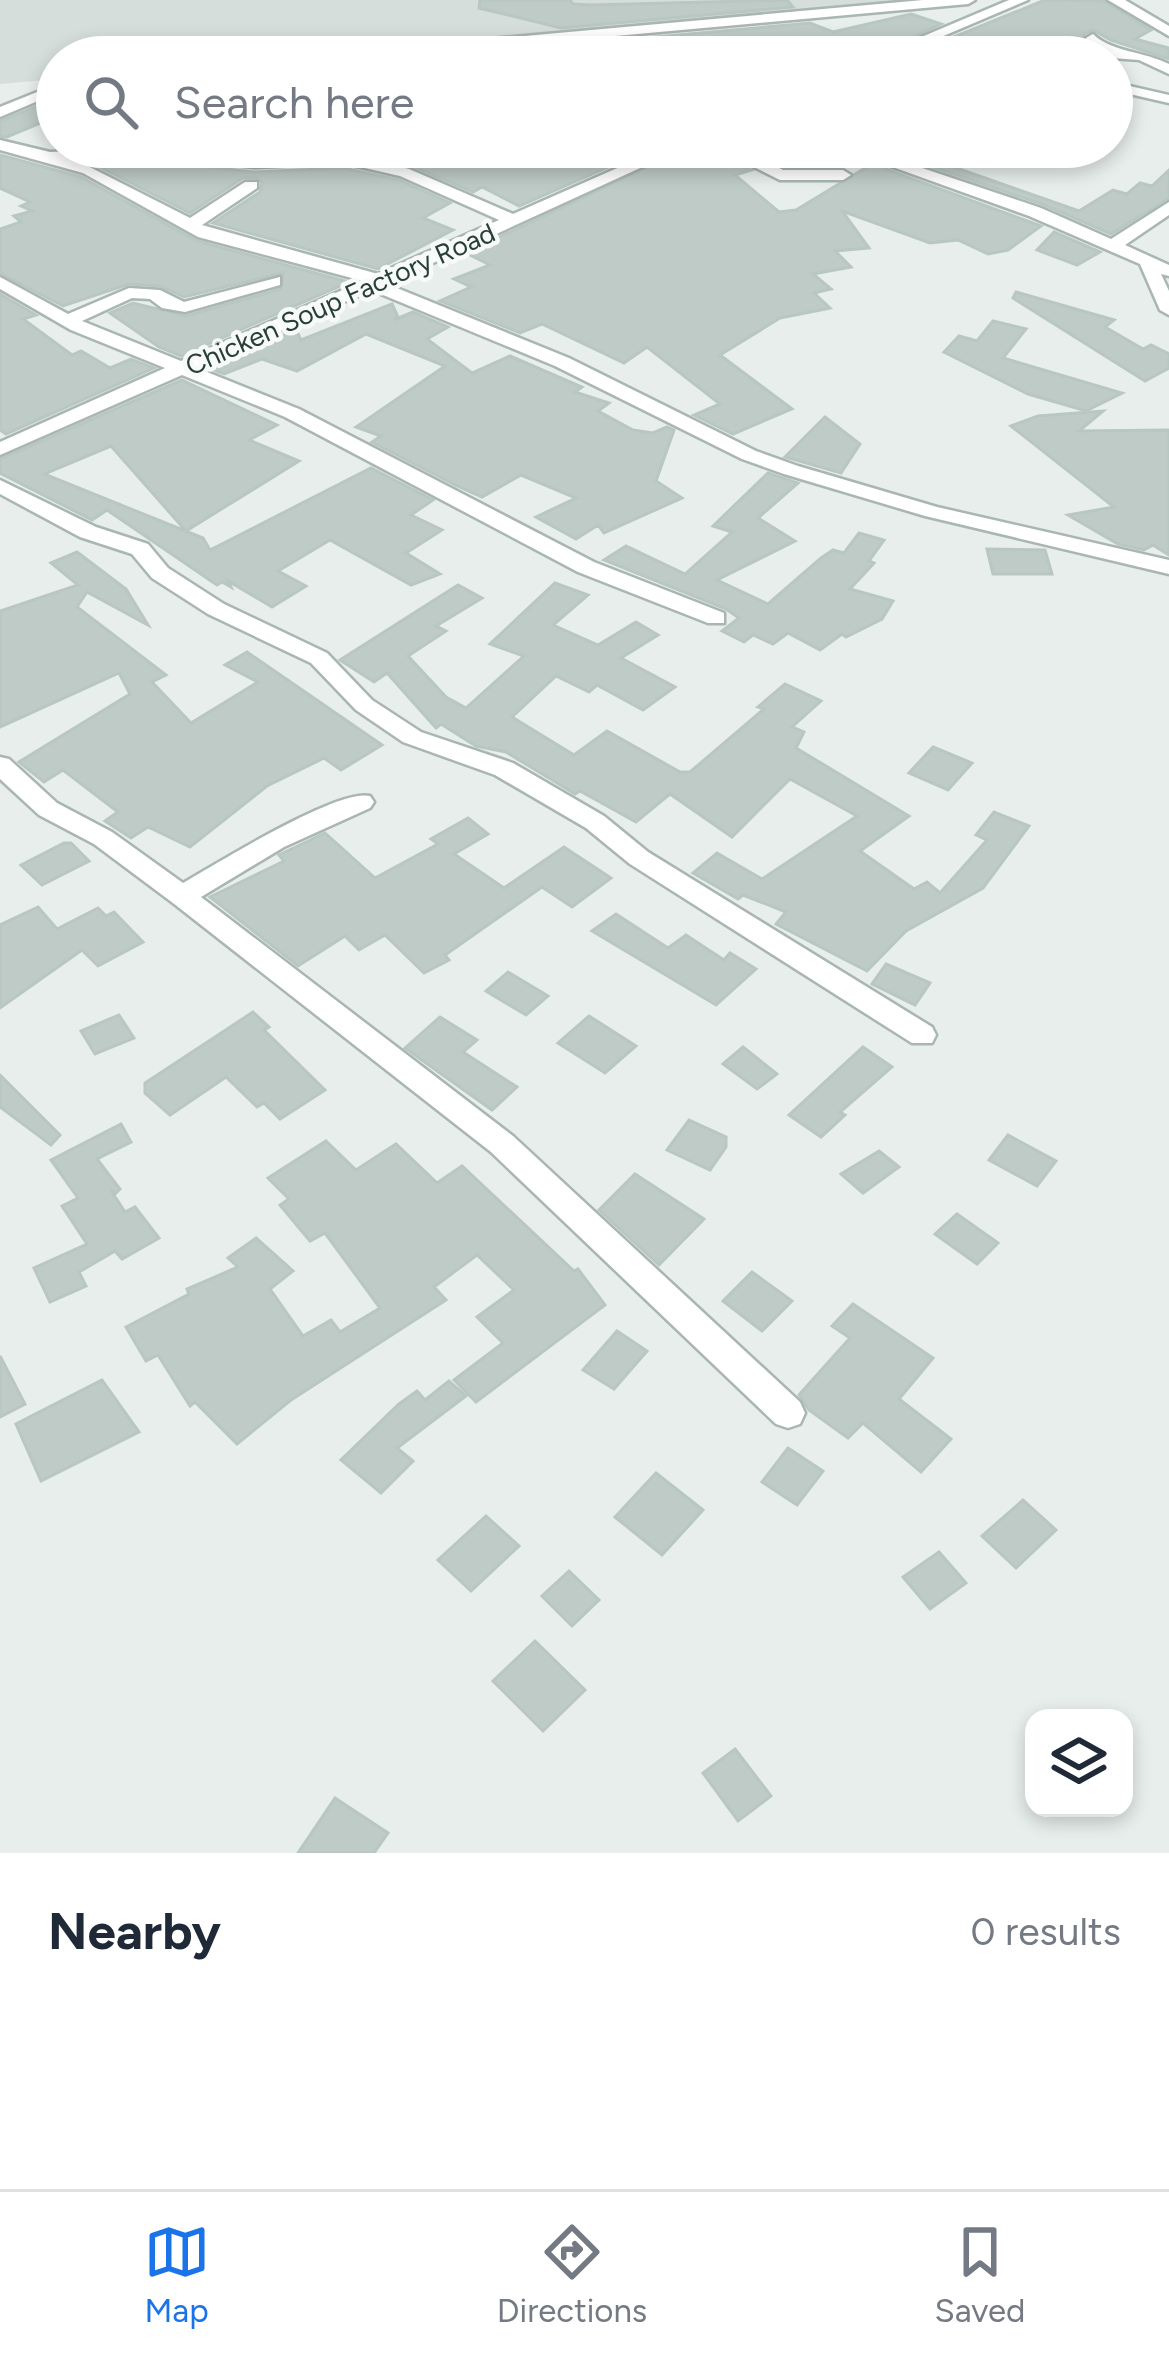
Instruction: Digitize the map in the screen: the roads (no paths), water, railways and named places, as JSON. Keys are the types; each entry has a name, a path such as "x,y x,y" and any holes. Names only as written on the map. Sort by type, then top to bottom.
{"street":[{"path":"569,36 968,0"},
{"path":"933,36 1021,0"},
{"path":"1115,0 1169,32"},
{"path":"1133,55 1169,70"},
{"path":"1133,91 1169,99"},
{"path":"0,112 36,97"},
{"path":"0,145 36,152"},
{"path":"84,168 188,226 377,282 562,362 749,455 948,517 1169,567"},
{"path":"373,168 403,172 514,221"},
{"name":"Chicken Soup Factory Road","path":"0,448 631,168"},
{"path":"767,168 780,175 843,175"},
{"path":"906,168 1035,212 1169,271"},
{"path":"188,226 251,185"},
{"path":"1112,246 1169,207"},
{"path":"1148,265 1169,310"},
{"path":"67,321 129,293 154,294 168,304 185,307 274,281"},
{"path":"0,282 67,321 272,404 387,459 586,567 716,618"},
{"path":"0,486 31,498 88,532 140,549 160,573 216,609 319,658 364,705 412,737 504,769 595,822 639,857 922,1035"},
{"path":"0,765 48,809 103,838 182,896 502,1144 788,1413"},
{"path":"182,896 275,841 362,802"}]}
